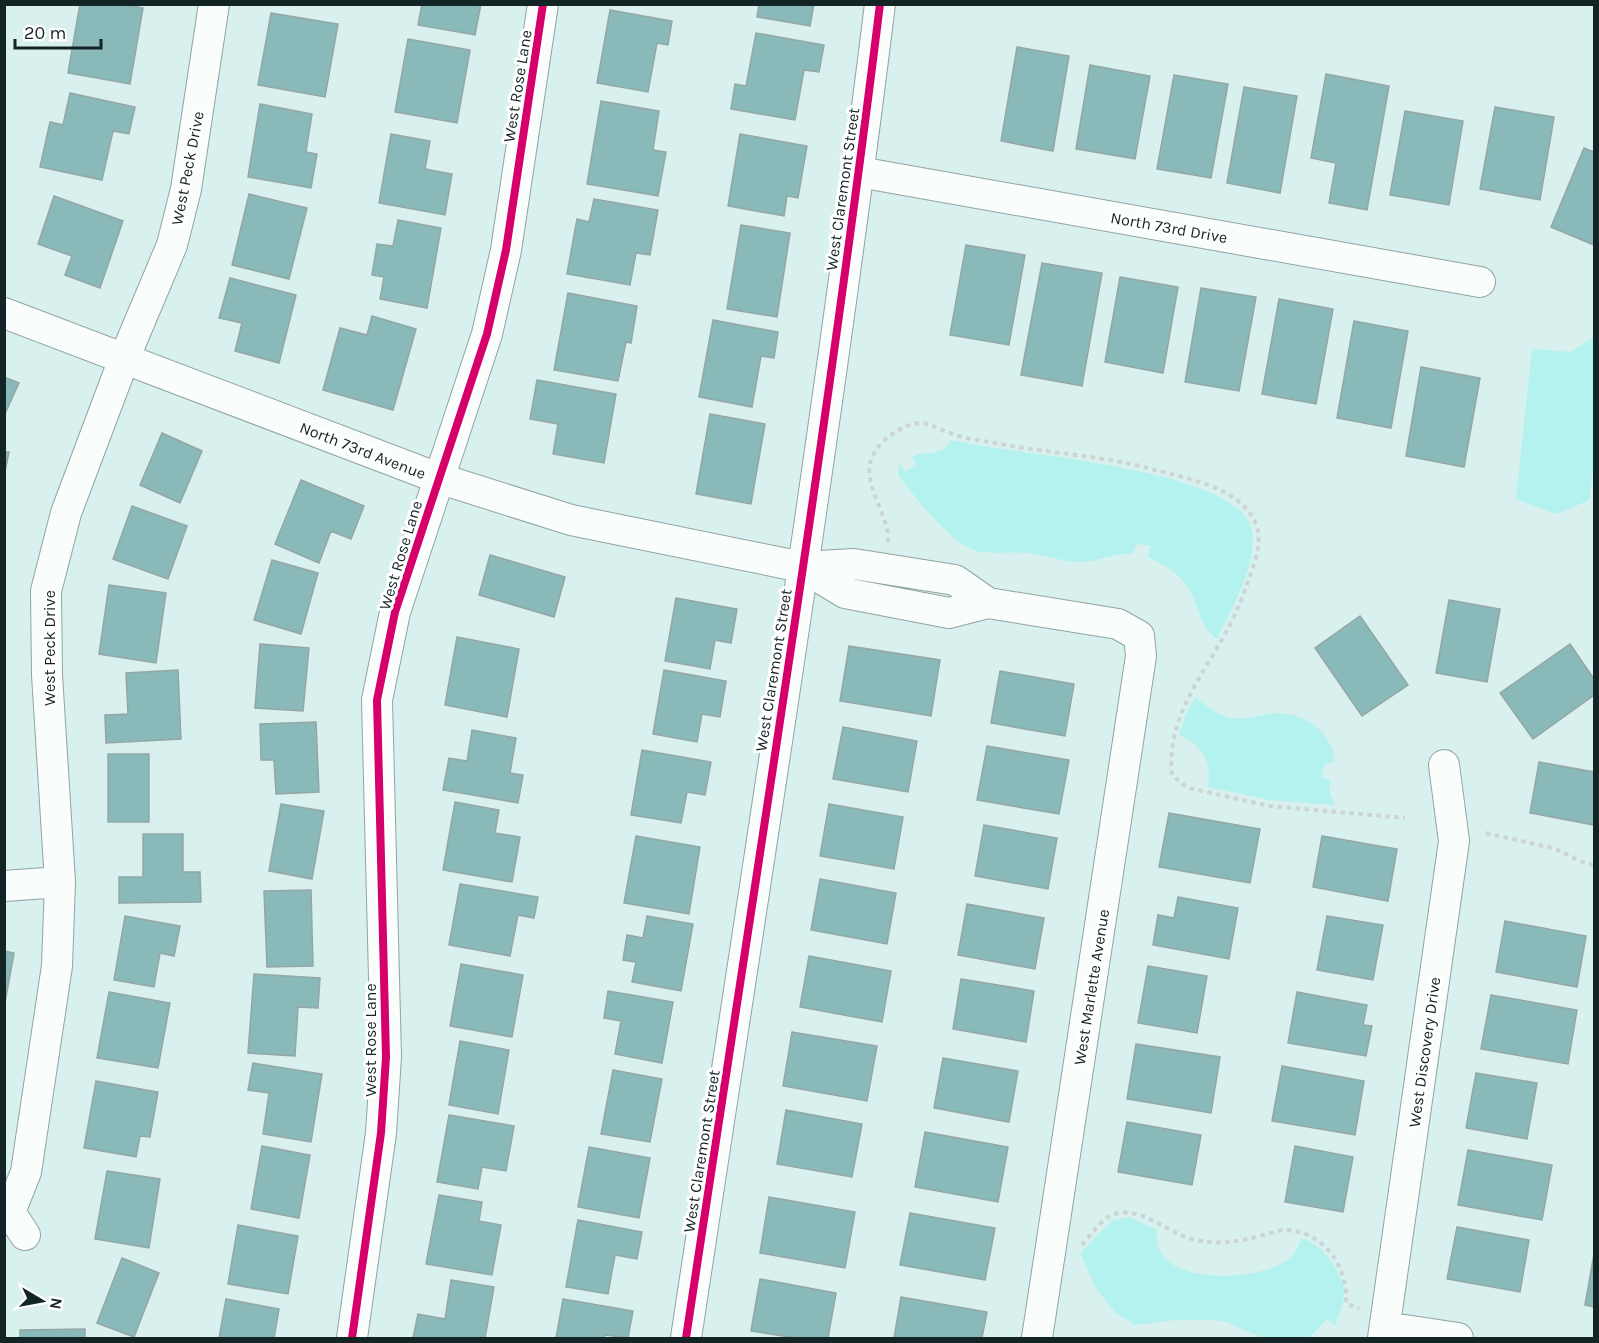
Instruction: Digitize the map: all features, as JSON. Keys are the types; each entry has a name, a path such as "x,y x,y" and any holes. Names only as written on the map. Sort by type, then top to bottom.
{"street":[{"name":"West Peck Drive","path":"13,1220 26,1172 57,966 60,882 47,675 46,591 66,513 124,359 172,245 186,189 214,4"},
{"name":"West Rose Lane","path":"352,1338 380,1143 386,1057 378,700 395,612 487,334 506,250 543,4"},
{"name":"West Claremont Street","path":"686,1338 802,567 859,172 879,4"},
{"name":"North 73rd Drive","path":"859,172 1480,282"},
{"name":"North 73rd Avenue","path":"4,313 438,478 571,520 802,567 844,593 949,613 988,603 1118,624 1139,636"},
{"name":"West Marlette Avenue","path":"1037,1338 1141,656 1139,636"},
{"name":"West Discovery Drive","path":"1384,1333 1454,841 1444,765"},
{"path":"4,886 60,882"},
{"path":"1384,1333 1458,1338"}],"path":[{"path":"888,544 889,532 871,486 869,469 872,456 880,443 890,436 910,425 922,423 949,433 990,442 1141,466 1218,489 1235,499 1250,512 1257,528 1258,543 1238,610 1182,709 1171,747 1172,775 1188,788 1270,806 1405,818"},
{"path":"1486,833 1556,849 1594,865"},
{"path":"1076,1252 1101,1223 1112,1214 1122,1212 1141,1216 1180,1236 1210,1243 1242,1240 1284,1230 1297,1232 1323,1244 1334,1255 1345,1277 1346,1303 1360,1309"}],"shaded area":[{"path":"1594,337 1594,466 1589,500 1557,514 1516,499 1532,349 1571,352"},
{"path":"951,440 1067,458 1164,477 1205,490 1235,507 1251,527 1252,554 1243,584 1217,639 1204,624 1192,594 1179,576 1148,557 1151,546 1136,544 1133,554 1120,554 1076,562 1027,553 982,552 958,541 925,508 898,475 899,464 905,472 916,465 912,457 943,450"},
{"path":"1195,697 1226,717 1245,718 1280,713 1302,718 1312,724 1327,739 1332,750 1335,761 1325,764 1321,773 1322,777 1331,781 1329,791 1335,805 1270,800 1208,787 1209,769 1204,755 1194,744 1179,735"},
{"path":"1129,1217 1157,1230 1159,1249 1171,1263 1189,1271 1212,1276 1260,1272 1279,1265 1293,1255 1302,1238 1311,1242 1335,1266 1343,1287 1344,1298 1335,1326 1327,1319 1309,1338 1264,1338 1223,1321 1176,1320 1135,1325 1115,1312 1097,1290 1080,1253 1113,1220"}],"building":[{"path":"80,4 122,4 143,8 130,84 68,73"},
{"path":"422,4 481,4 475,35 418,25"},
{"path":"759,4 814,4 810,26 757,17"},
{"path":"610,10 672,21 668,45 657,43 648,92 597,83"},
{"path":"271,13 338,24 325,97 258,85"},
{"path":"756,33 824,45 819,72 804,70 795,120 731,109 735,84 746,86"},
{"path":"408,39 470,50 457,123 395,112"},
{"path":"1017,47 1069,56 1053,151 1001,141"},
{"path":"1090,65 1150,76 1135,159 1076,149"},
{"path":"1326,74 1389,86 1367,210 1329,203 1336,163 1311,158"},
{"path":"1174,75 1228,84 1211,178 1157,169"},
{"path":"1244,87 1297,96 1280,193 1227,183"},
{"path":"70,93 135,107 129,134 113,131 102,180 40,167 50,122 63,125"},
{"path":"601,101 659,111 653,150 666,152 658,196 587,184"},
{"path":"260,104 312,114 306,152 317,154 311,188 248,177"},
{"path":"1495,107 1554,117 1540,200 1480,189"},
{"path":"1405,111 1463,121 1449,205 1390,195"},
{"path":"391,134 430,141 425,169 452,174 445,215 379,203"},
{"path":"740,134 807,146 798,198 787,196 784,216 728,206"},
{"path":"1584,148 1594,152 1594,245 1551,227"},
{"path":"249,194 307,208 289,279 232,265"},
{"path":"54,196 123,221 100,288 65,275 72,256 38,244"},
{"path":"594,199 658,210 650,255 636,253 630,285 567,274 577,219 589,222"},
{"path":"398,220 441,228 427,308 380,299 384,277 372,275 377,244 393,246"},
{"path":"741,225 790,233 777,317 727,309"},
{"path":"966,245 1025,255 1009,345 950,335"},
{"path":"1042,263 1102,273 1082,386 1021,375"},
{"path":"1120,277 1178,287 1163,373 1105,362"},
{"path":"230,278 296,295 279,363 235,351 242,323 219,318"},
{"path":"1201,288 1256,297 1239,391 1185,382"},
{"path":"568,293 637,306 631,343 626,342 618,381 554,370"},
{"path":"1279,299 1333,309 1316,404 1262,394"},
{"path":"372,316 416,329 393,410 323,390 340,328 367,335"},
{"path":"713,320 778,332 774,358 761,356 752,407 699,397"},
{"path":"1354,321 1408,331 1391,428 1337,418"},
{"path":"1421,367 1480,378 1464,467 1406,456"},
{"path":"4,377 19,383 4,416"},
{"path":"537,380 616,394 604,463 553,454 558,424 530,419"},
{"path":"710,414 765,424 751,504 696,494"},
{"path":"162,433 202,451 180,503 140,485"},
{"path":"4,452 9,452 4,477"},
{"path":"301,480 364,506 351,539 331,531 319,563 275,544"},
{"path":"132,506 187,526 168,579 113,559"},
{"path":"490,555 565,577 554,617 479,595"},
{"path":"272,560 318,573 301,634 254,620"},
{"path":"109,585 166,593 156,663 99,654"},
{"path":"676,598 737,609 731,643 715,640 710,669 665,661"},
{"path":"1449,600 1500,609 1487,682 1436,673"},
{"path":"1360,616 1408,685 1362,716 1315,648"},
{"path":"457,637 519,649 507,717 445,705"},
{"path":"260,644 309,648 303,711 255,708"},
{"path":"1570,644 1594,679 1594,695 1533,739 1500,693"},
{"path":"849,646 940,660 931,716 840,701"},
{"path":"178,670 181,739 106,743 105,715 128,714 126,673"},
{"path":"664,670 726,681 720,717 702,714 697,742 653,734"},
{"path":"1000,671 1074,684 1065,736 991,723"},
{"path":"316,722 319,792 276,794 274,760 261,760 260,724"},
{"path":"843,727 917,741 908,792 833,779"},
{"path":"472,730 516,738 510,773 523,775 518,803 443,790 449,758 467,761"},
{"path":"987,746 1069,760 1059,814 977,800"},
{"path":"642,750 711,762 705,795 687,792 681,823 631,815"},
{"path":"108,754 149,754 149,822 108,822"},
{"path":"1539,762 1594,772 1594,825 1530,813"},
{"path":"455,802 499,810 495,833 520,837 512,882 443,870"},
{"path":"281,804 324,811 312,879 269,871"},
{"path":"829,804 903,817 894,869 820,856"},
{"path":"1169,813 1260,829 1250,883 1159,867"},
{"path":"984,825 1057,838 1048,889 975,876"},
{"path":"143,834 183,834 183,872 200,872 201,902 119,903 119,877 143,877"},
{"path":"636,836 700,847 689,914 624,903"},
{"path":"1322,836 1397,849 1388,901 1313,887"},
{"path":"820,879 896,893 887,944 811,930"},
{"path":"460,884 538,897 534,918 518,915 510,956 449,945"},
{"path":"311,890 313,966 267,967 264,891"},
{"path":"1178,897 1238,908 1229,959 1153,945 1158,915 1174,918"},
{"path":"967,904 1044,918 1035,969 958,955"},
{"path":"125,916 180,926 174,956 160,953 154,987 114,980"},
{"path":"647,916 693,924 681,991 632,982 636,962 623,960 627,935 643,938"},
{"path":"1327,916 1383,925 1373,980 1317,970"},
{"path":"1505,921 1586,936 1577,987 1496,972"},
{"path":"4,951 14,953 4,1008"},
{"path":"809,956 891,971 882,1022 800,1007"},
{"path":"461,964 523,975 512,1037 450,1026"},
{"path":"1148,966 1207,976 1197,1033 1138,1023"},
{"path":"254,974 320,978 318,1008 298,1007 295,1056 248,1053"},
{"path":"961,979 1034,991 1026,1042 953,1029"},
{"path":"608,991 673,1002 662,1063 615,1054 621,1021 604,1018"},
{"path":"109,992 170,1003 158,1068 97,1058"},
{"path":"1297,992 1367,1005 1363,1025 1372,1026 1366,1056 1288,1043"},
{"path":"1491,995 1577,1010 1568,1064 1481,1049"},
{"path":"792,1032 877,1046 867,1101 783,1086"},
{"path":"460,1041 509,1050 498,1114 449,1105"},
{"path":"1136,1044 1220,1057 1211,1113 1127,1099"},
{"path":"943,1058 1018,1071 1009,1122 934,1108"},
{"path":"253,1063 322,1074 311,1142 263,1134 269,1093 248,1090"},
{"path":"1282,1066 1364,1081 1355,1135 1272,1121"},
{"path":"613,1070 662,1079 650,1142 601,1134"},
{"path":"1476,1073 1537,1083 1527,1139 1466,1128"},
{"path":"96,1081 158,1092 150,1137 140,1136 136,1157 84,1148"},
{"path":"786,1110 862,1124 852,1177 777,1164"},
{"path":"449,1115 514,1126 506,1171 482,1167 478,1189 437,1182"},
{"path":"1127,1122 1201,1135 1192,1185 1118,1172"},
{"path":"925,1132 1008,1147 998,1202 915,1187"},
{"path":"262,1146 310,1155 299,1218 251,1209"},
{"path":"1295,1146 1353,1157 1343,1212 1285,1202"},
{"path":"589,1147 650,1158 639,1218 578,1207"},
{"path":"1468,1150 1552,1165 1542,1220 1458,1205"},
{"path":"107,1171 160,1179 149,1248 95,1239"},
{"path":"439,1195 482,1202 479,1221 501,1225 492,1275 426,1264"},
{"path":"769,1197 855,1212 845,1268 760,1253"},
{"path":"910,1213 995,1228 985,1280 900,1265"},
{"path":"578,1220 642,1232 637,1259 615,1255 608,1294 566,1287"},
{"path":"238,1225 298,1236 288,1294 228,1284"},
{"path":"1457,1227 1529,1240 1520,1292 1447,1279"},
{"path":"1594,1254 1594,1307 1585,1305"},
{"path":"122,1258 159,1273 134,1337 97,1323"},
{"path":"760,1279 836,1293 828,1338 796,1338 751,1331"},
{"path":"451,1280 494,1287 485,1338 413,1338 418,1314 445,1319"},
{"path":"901,1297 987,1312 982,1338 894,1338"},
{"path":"226,1299 279,1309 274,1338 219,1338"},
{"path":"563,1299 633,1311 628,1338 605,1335 604,1338 556,1338"},
{"path":"85,1329 85,1338 20,1338 20,1330"}],"cycle path":[{"path":"352,1338 381,1133 386,1057 377,700 395,612 487,334 506,250 543,4"},
{"path":"686,1338 812,505 880,4"}]}
